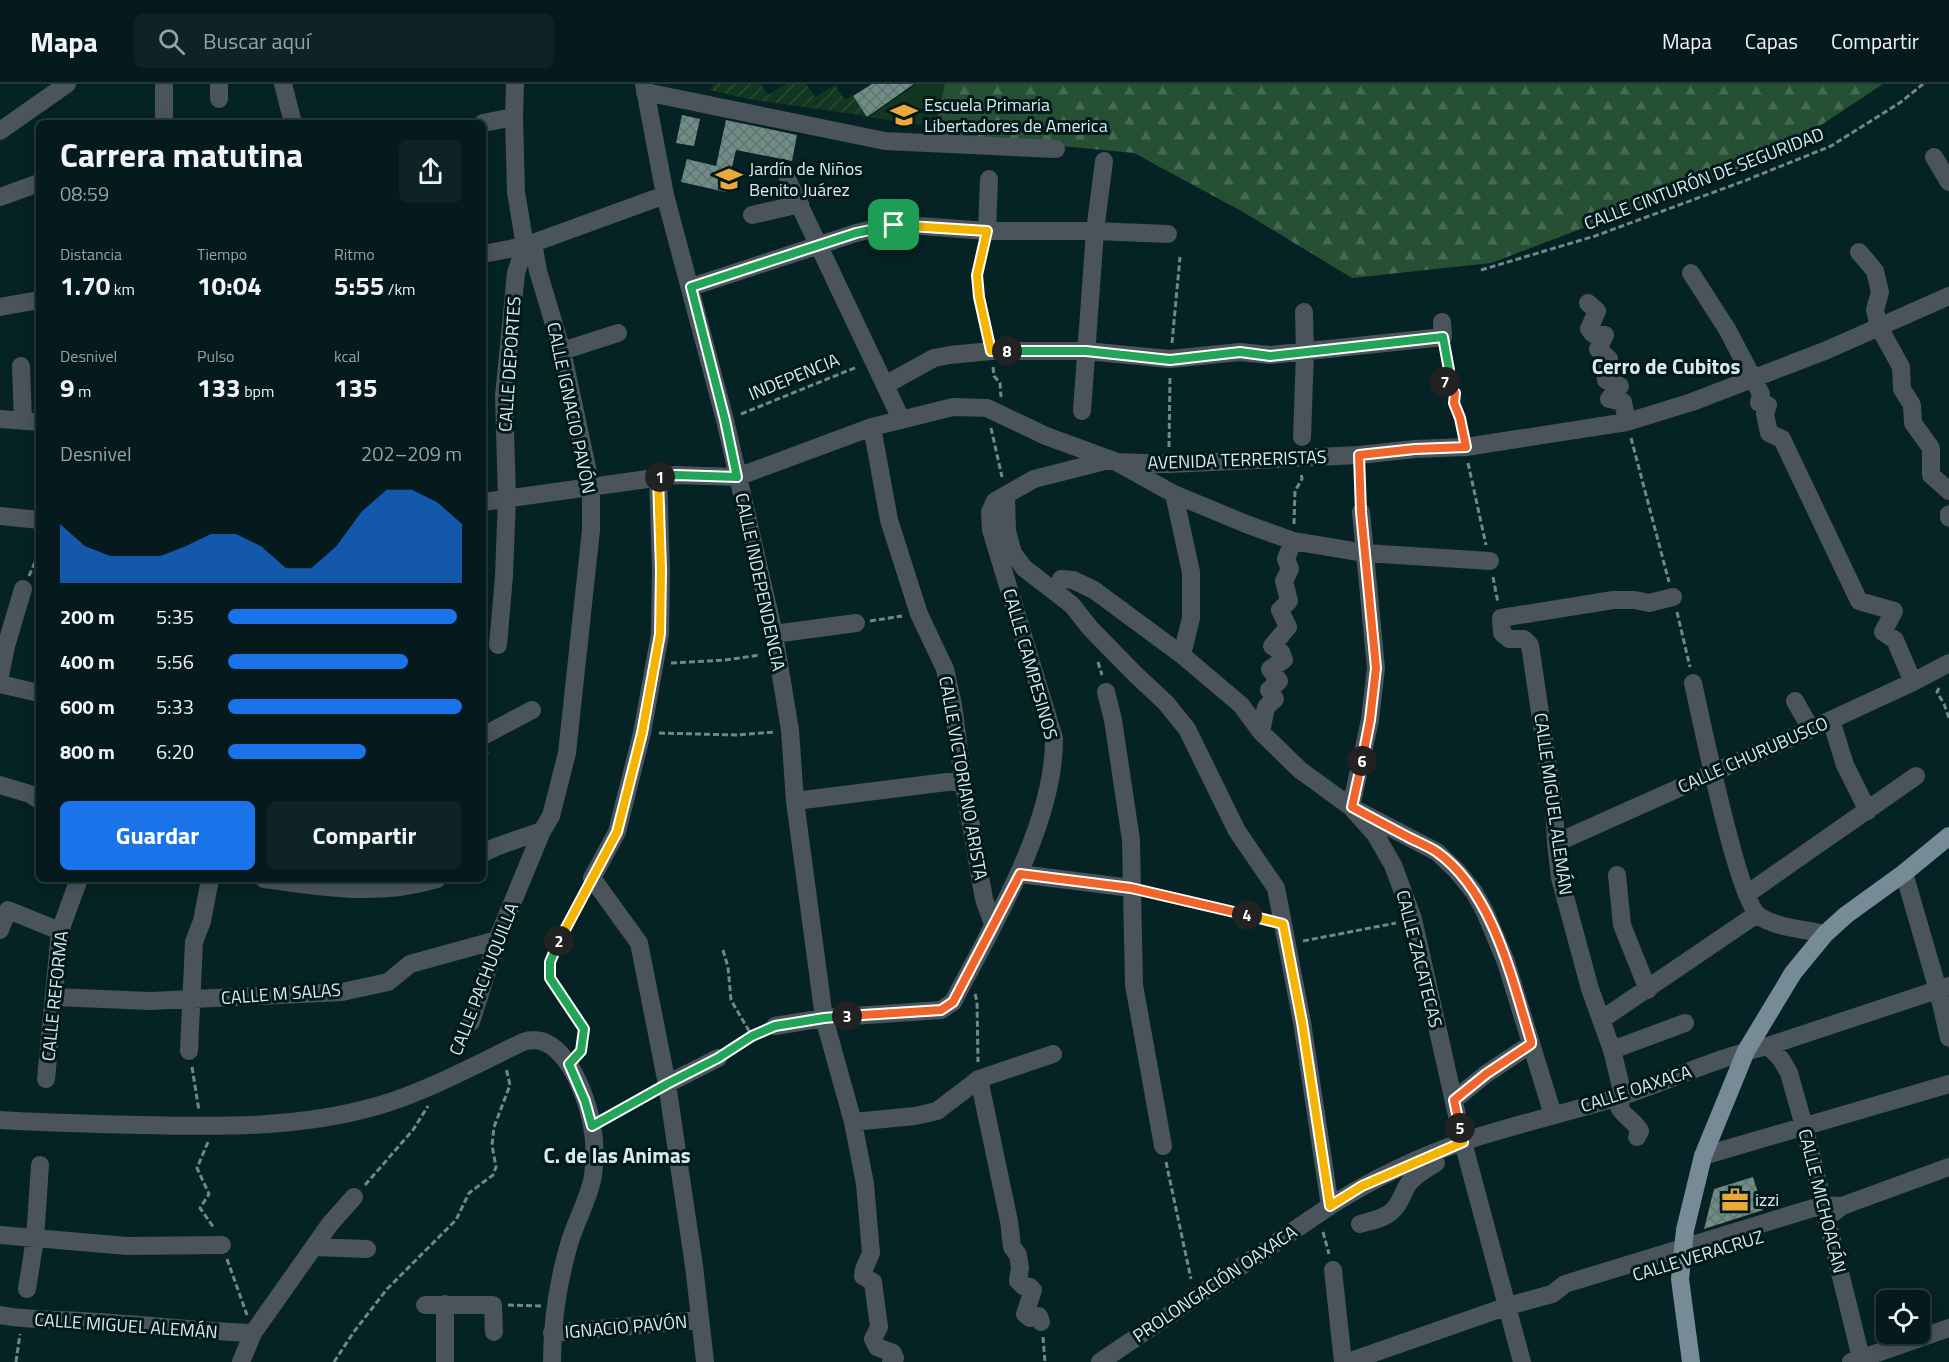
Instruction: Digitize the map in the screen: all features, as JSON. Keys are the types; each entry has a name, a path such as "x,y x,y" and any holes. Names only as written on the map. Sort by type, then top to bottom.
{"main road":[{"path":"1691,1362 1680,1279 1681,1256 1690,1204 1703,1156 1746,1051 1793,973 1825,934 1846,915 1904,873 1949,836"}],"street":[{"path":"0,131 67,84"},
{"path":"164,84 164,120"},
{"path":"283,84 292,120"},
{"name":"CALLE DEPORTES","path":"498,645 507,498 504,396 516,273 529,244 516,192 515,84"},
{"path":"645,88 885,141 1056,149"},
{"name":"CALLE INDEPENDENCIA","path":"645,88 665,195 725,420 774,634 790,730 795,801 824,1018 854,1122 865,1184 871,1253 863,1276 873,1281 879,1327 873,1339 877,1347 893,1353 895,1358 891,1362"},
{"path":"486,122 514,117"},
{"path":"1934,157 1949,182"},
{"path":"1082,411 1095,231 1104,161"},
{"path":"987,231 989,179"},
{"path":"788,181 902,419"},
{"path":"0,197 36,184"},
{"path":"486,253 529,244 665,195"},
{"path":"752,215 800,204"},
{"path":"691,287 856,233 894,225 987,231 1168,234"},
{"name":"CALLE IGNACIO PAVÓN","path":"529,244 562,351 591,486 591,530 567,753"},
{"path":"1859,252 1875,271 1880,292 1875,310 1879,327 1901,367 1902,389 1912,405 1913,423 1931,448 1931,475 1949,491"},
{"path":"1691,273 1727,328 1761,394 1759,404 1768,405 1765,414 1769,433 1782,439 1859,601 1894,611 1883,632 1895,640 1914,682"},
{"name":"AVENIDA TERRERISTAS","path":"737,477 872,427 953,407 992,411 1046,436 1113,461 1169,464 1359,455 1415,449 1466,447 1627,422 1692,402 1753,379 1949,296"},
{"path":"0,307 36,301"},
{"path":"1588,303 1597,311 1589,329 1593,334 1605,335 1598,349 1609,359 1605,371 1606,380 1620,386 1610,399 1623,402 1627,422"},
{"path":"1302,437 1304,312"},
{"path":"885,385 934,358 950,355 991,351 1086,351 1170,360 1240,352 1270,356 1442,329"},
{"path":"562,351 618,333"},
{"path":"0,419 31,421 21,366"},
{"name":"CALLE VICTORIANO ARISTA","path":"872,427 889,520 919,614 945,669 954,705 963,780 984,899 993,924"},
{"path":"1113,461 1174,494 1293,541 1365,553 1490,561"},
{"name":"CALLE CAMPESINOS","path":"775,1026 824,1018 941,1010 953,1002 1020,874 1041,813 1054,758 1054,738 991,530 990,512 995,501 1034,479 1113,461"},
{"path":"486,502 676,475 737,477"},
{"path":"658,478 661,570 660,634 642,733 617,832 592,878 639,943 667,1084 705,1361"},
{"path":"1174,494 1191,572 1191,618 1182,656"},
{"path":"1006,495 1007,531 1013,553 1024,568 1072,605 1090,628 1166,703 1186,729 1237,831 1276,888 1302,1022 1330,1206"},
{"path":"1352,807 1370,720 1376,668 1361,512"},
{"path":"0,516 36,520"},
{"path":"1261,732 1266,707 1275,699 1269,690 1279,681 1270,669 1284,660 1281,652 1272,646 1288,627 1280,610 1288,601 1284,580 1290,569 1286,559 1293,541"},
{"path":"1061,579 1073,580 1094,590 1182,656 1241,705 1261,732 1300,770 1352,807 1437,852 1457,871 1474,892 1494,931 1506,962 1553,1115"},
{"path":"0,676 6,646 23,589"},
{"name":"CALLE MIGUEL ALEMÁN","path":"1637,1137 1640,1131 1637,1125 1622,1113 1619,1107 1623,1095 1612,1050 1601,1020 1560,878 1554,807 1530,645 1524,639 1509,639 1502,633 1501,618 1613,600 1635,600 1649,603 1673,597"},
{"path":"774,634 856,622"},
{"name":"CALLE CHURUBUSCO","path":"1556,843 1713,774 1914,682 1943,666"},
{"path":"1693,683 1713,774 1747,894 1757,914 1772,922 1825,934"},
{"path":"0,684 36,692"},
{"path":"1106,692 1113,720 1131,840 1134,985 1162,1146"},
{"path":"1796,701 1811,729"},
{"path":"486,734 532,710"},
{"path":"1831,720 1845,765 1868,811"},
{"name":"CALLE PACHUQUILLA","path":"471,1022 497,940 542,831 551,816 567,753"},
{"path":"1747,894 1841,826 1868,811 1916,776"},
{"path":"795,801 963,780"},
{"path":"0,785 36,798"},
{"name":"CALLE ZACATECAS","path":"1352,807 1375,834 1393,865 1413,919 1464,1146 1522,1362"},
{"path":"486,852 542,831"},
{"path":"1904,873 1943,988 1949,1038"},
{"path":"1020,874 1131,888"},
{"path":"1617,875 1622,925 1648,990"},
{"name":"CALLE REFORMA","path":"46,1079 60,931 78,882"},
{"path":"189,1051 194,942 202,921 209,882"},
{"path":"290,882 361,890 410,887 427,882"},
{"path":"0,930 8,910 60,931"},
{"path":"1601,1020 1757,914"},
{"name":"CALLE M SALAS","path":"54,997 152,1001 342,992 388,982 410,964 497,940"},
{"name":"CALLE OAXACA","path":"1330,1206 1362,1186 1464,1146 1553,1115 1623,1095 1746,1051 1768,1046 1943,988"},
{"path":"1612,1050 1686,1023"},
{"path":"0,1120 201,1127 288,1124 333,1117 378,1105 444,1079 531,1039 555,1046 569,1064 585,1101 592,1126 593,1177 570,1240 554,1306 552,1362"},
{"path":"1454,1100 1486,1074 1531,1044"},
{"name":"CALLE MICHOACÁN","path":"1768,1046 1781,1059 1789,1073 1830,1210 1858,1361"},
{"path":"854,1122 915,1116 936,1111 979,1079 1053,1053"},
{"path":"667,1084 718,1058"},
{"path":"979,1079 1009,1221 1012,1247 1018,1256 1018,1281 1033,1290 1025,1314 1030,1318 1039,1316 1041,1322"},
{"path":"1703,1156 1949,1084"},
{"path":"1360,1224 1383,1217 1392,1211 1417,1174 1464,1146"},
{"path":"27,1289 35,1239 40,1165"},
{"name":"CALLE VERACRUZ","path":"1348,1362 1508,1306 1552,1294 1565,1284 1681,1256 1830,1210 1949,1167"},
{"path":"241,1362 253,1333 330,1224 354,1197"},
{"name":"PROLONGACIÓN OAXACA","path":"1100,1362 1330,1206"},
{"path":"0,1235 127,1246 220,1239"},
{"path":"314,1247 367,1249"},
{"path":"1333,1270 1343,1362"},
{"path":"445,1304 445,1362"},
{"path":"425,1305 493,1305 494,1332"},
{"name":"CALLE MIGUEL ALEMÁN","path":"0,1315 22,1319 253,1333"},
{"name":"IGNACIO PAVÓN","path":"552,1333 700,1320"},
{"path":"1858,1361 1949,1328"}],"path":[{"name":"CALLE CINTURÓN DE SEGURIDAD","path":"1481,270 1596,236 1831,146 1901,102 1923,84"},
{"path":"987,231 977,275 994,376 1000,383 1001,399 992,411 1006,495"},
{"path":"1169,464 1170,360 1180,257"},
{"path":"1442,329 1449,370 1444,381 1455,393 1454,403 1460,418 1472,484"},
{"name":"INDEPENCIA","path":"725,420 873,360"},
{"path":"1627,422 1648,503"},
{"path":"1359,455 1361,512"},
{"path":"1293,541 1295,491 1302,479 1303,458"},
{"path":"23,589 36,560"},
{"path":"856,622 919,614"},
{"path":"655,664 725,660 777,653"},
{"path":"1943,666 1941,685 1937,692 1949,718"},
{"path":"642,733 736,735 790,730"},
{"path":"569,1064 581,1051 584,1029 550,978 550,962 592,878"},
{"path":"1131,888 1283,924"},
{"path":"1286,944 1413,919"},
{"path":"723,950 728,968 731,1000 752,1036"},
{"path":"968,973 977,1001 979,1079"},
{"name":"CALLE PACHUQUILLA","path":"354,1197 413,1130 444,1079 471,1022"},
{"path":"718,1058 752,1036 775,1026"},
{"path":"189,1051 201,1127 209,1140 197,1168 209,1194 200,1208 220,1239 253,1333"},
{"path":"334,1362 387,1288 456,1220 469,1193 493,1175 496,1167 492,1145 494,1128 510,1085 502,1052"},
{"path":"592,1126 667,1084"},
{"path":"1162,1146 1196,1297"},
{"path":"493,1305 554,1306"},
{"path":"1041,1322 1046,1362"}],"green space":[{"path":"713,84 761,84 768,95 786,84 806,84 815,97 835,85 845,100 852,95 866,116 748,99 710,90"},
{"path":"917,84 962,84 954,130 869,117"},
{"path":"945,84 1883,84 1776,155 1491,263 1352,278 1243,212 1134,153 933,136"}],"building":[{"path":"872,84 914,84 867,117 853,96"},
{"path":"682,115 700,119 694,146 676,143"},
{"path":"726,120 797,135 792,161 736,150 726,192 681,182 687,159 716,166"},
{"name":"izzi","path":"1753,1177 1763,1210 1704,1229 1714,1189"}],"place":[{"name":"Escuela Primaria Libertadores de America","path":"904,115"},
{"name":"Jardín de Niños Benito Juárez","path":"729,179"},
{"name":"izzi","path":"1735,1200"}],"district":[{"name":"Cerro de Cubitos","path":"1666,367"},
{"name":"C. de las Animas","path":"617,1156"}],"route":[{"path":"894,225 987,231 977,275 984,325 991,351 1086,351 1170,360 1240,352 1270,356 1443,337 1449,370 1444,381 1455,393 1454,403 1460,418 1466,447 1415,449 1359,455 1361,512 1376,668 1370,720 1352,807 1437,852 1457,871 1474,892 1485,912 1506,962 1531,1044 1486,1074 1454,1100 1463,1142 1362,1186 1330,1206 1302,1022 1283,924 1131,888 1020,874 953,1002 941,1010 824,1018 775,1026 752,1036 718,1058 592,1126 585,1101 569,1064 581,1051 584,1029 550,978 550,962 556,946 617,832 642,733 660,634 661,570 658,478 676,475 737,477 691,287 856,233 894,225"}]}
